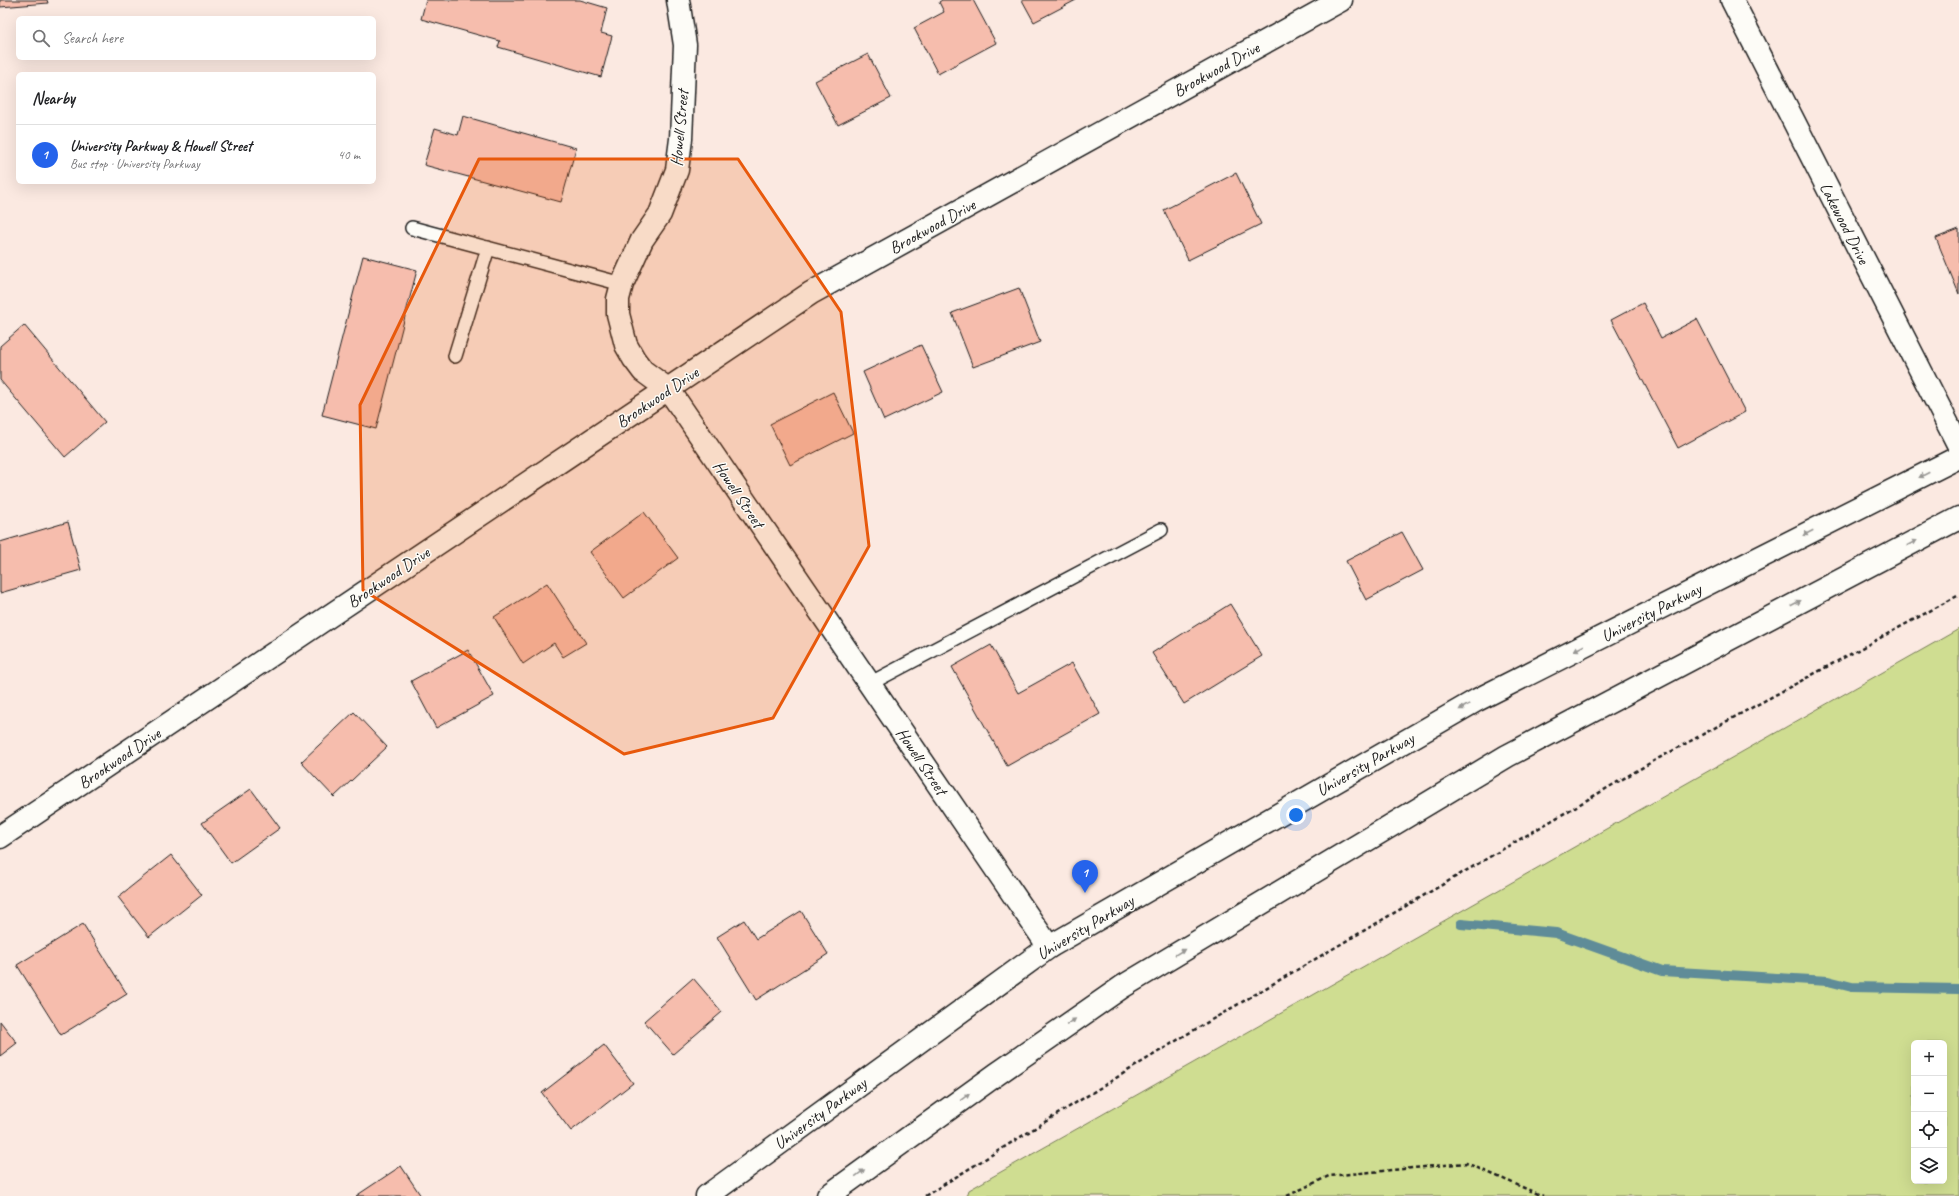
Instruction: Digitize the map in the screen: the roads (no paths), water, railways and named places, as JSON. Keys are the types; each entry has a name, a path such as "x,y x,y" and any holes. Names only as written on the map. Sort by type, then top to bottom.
{"street":[{"name":"Howell Street","path":"678,0 685,45 681,139 677,170 660,214 642,240 622,284 618,298 618,314 626,345 643,371 668,390 1048,947"},
{"name":"Brookwood Drive","path":"0,837 811,293 1341,0"},
{"name":"Lakewood Drive","path":"1732,0 1959,446"},
{"name":"University Parkway","path":"707,1196 1048,947 1477,700 1959,457"},
{"path":"828,1196 997,1074 1122,987 1426,804 1507,756 1959,518"}],"lane":[{"path":"412,228 622,284"},
{"path":"455,356 488,248"},
{"path":"869,684 1161,530"}],"waterway":[{"path":"1461,924 1556,933 1662,971 1828,981 1852,987 1959,989"}],"place":[{"name":"University Parkway & Howell Street","path":"1085,893"}]}
